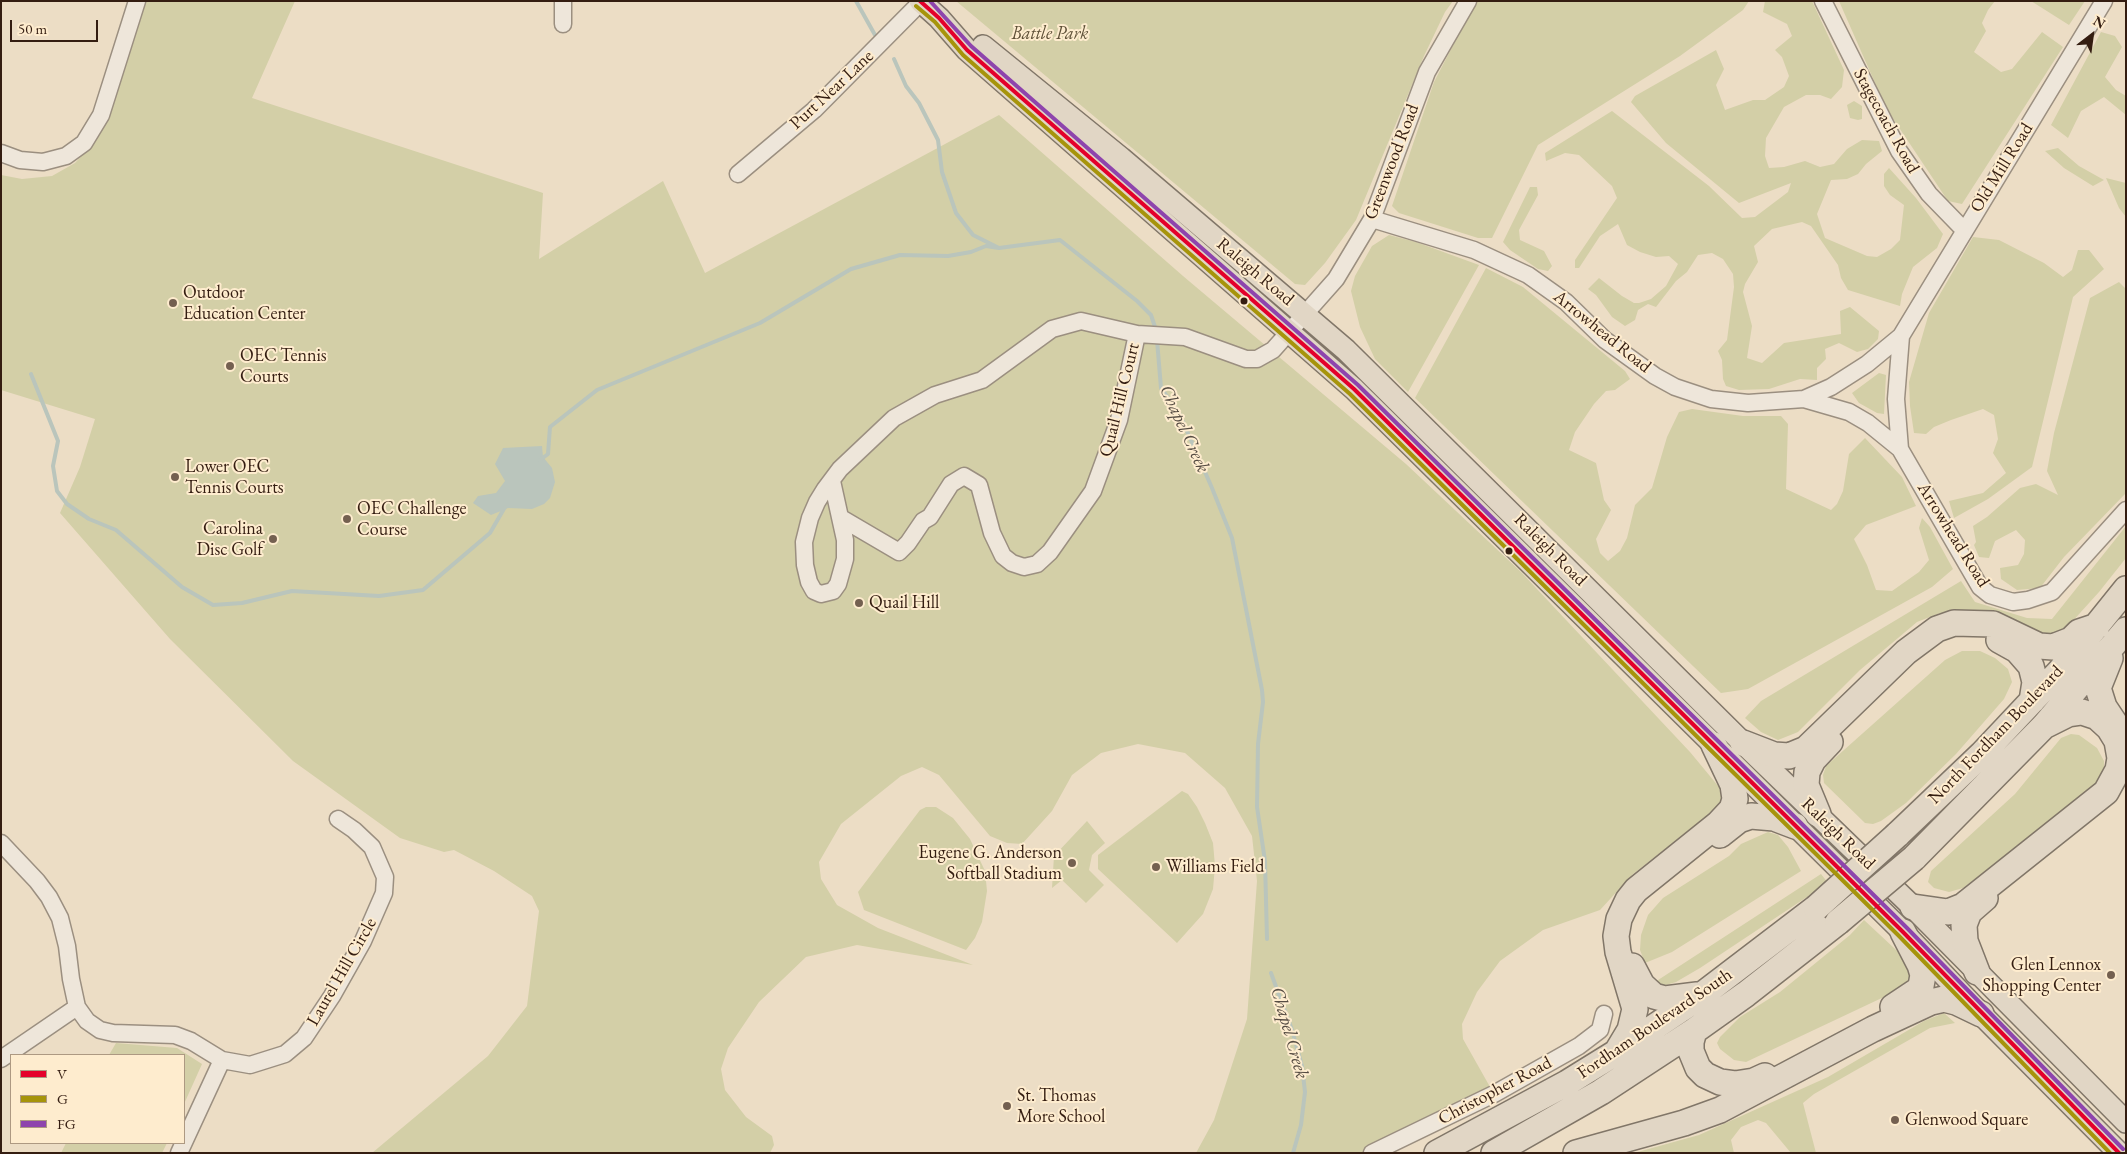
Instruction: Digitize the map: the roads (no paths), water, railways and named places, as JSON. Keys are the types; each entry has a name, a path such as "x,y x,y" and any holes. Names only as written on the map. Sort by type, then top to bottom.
{"highway":[{"name":"North Fordham Boulevard","path":"1856,872 1982,754 2097,626 2126,589"},
{"path":"1743,743 1774,756 1789,756 1806,750 1906,652 1937,629 1954,623 1993,624 2039,646 2054,647 2071,640 2079,632 2097,626"},
{"path":"2126,631 2107,664 2098,688 2104,707 2118,726 2126,743"},
{"name":"North Fordham Boulevard","path":"1876,889 1914,858 2044,726 2126,631"},
{"path":"1818,814 1806,785 1807,772 1813,760 1935,645 1968,635 1986,636 2009,645 2022,655 2031,666 2035,682 2032,700"},
{"path":"1913,907 1948,912 1963,906 2106,792 2118,770 2120,758 2117,741 2109,728 2097,717 2082,712 2068,714 2044,726"},
{"path":"1617,1052 1630,1030 1635,1009 1618,952 1616,936 1619,919 1625,905 1636,890 1718,824 1733,806 1735,796 1733,785 1714,745"},
{"path":"1977,972 1964,934 1966,918 1969,912 2107,803 2118,791 2126,774"},
{"path":"1702,995 1661,999 1645,990 1630,962 1626,946 1627,928 1634,912 1650,892 1739,820 1752,816 1762,816 1796,826"},
{"name":"Fordham Boulevard South","path":"1437,1153 1567,1083 1702,995 1816,908 1856,872"},
{"name":"Fordham Boulevard South","path":"1494,1153 1601,1092 1694,1031 1754,988 1838,922 1876,889"},
{"path":"1694,1031 1690,1042 1691,1051 1698,1068 1705,1075 1720,1082 1734,1084 1754,1081 1910,998 1917,991 1921,986 1922,970 1903,932"},
{"path":"1576,1153 1684,1123 1720,1110 1873,1029 1931,1002 1944,999 1956,1002 1981,1014"}],"main road":[{"name":"Raleigh Road","path":"921,2 939,18 967,50 1354,389 1903,932 1981,1014 2119,1153"},
{"name":"Raleigh Road","path":"939,18 973,38 1121,158 1346,350 1743,743 1913,907 2126,1122"},
{"path":"1903,932 1978,993 1990,997 1999,994"}],"street":[{"path":"1,153 20,160 44,162 66,156 84,143 101,115 137,1"},
{"path":"563,1 563,24"},
{"name":"Greenwood Road","path":"1290,331 1336,279 1372,219 1427,72 1468,1"},
{"name":"Stagecoach Road","path":"1822,1 1899,151 1929,194 1964,230"},
{"name":"Old Mill Road","path":"1804,399 1831,387 1868,364 1902,336 1964,230 2104,1"},
{"name":"Purt Near Lane","path":"738,174 814,110 921,2"},
{"name":"Arrowhead Road","path":"1372,219 1474,250 1528,275 1566,302 1605,340 1654,376 1675,387 1711,398 1748,403 1804,399 1849,412 1868,423 1900,449 1980,587 1990,595 2013,602 2035,598 2052,592 2126,510"},
{"name":"Quail Hill Court","path":"832,480 845,540 843,573 833,591 821,594 814,591 809,582 804,565 804,542 810,518 832,480 855,454 894,418 935,395 982,380 1052,329 1081,321 1153,334 1185,336 1251,359 1263,356 1273,350 1290,331"},
{"name":"Quail Hill Court","path":"841,518 899,552 908,543 922,521 930,517 951,484 964,476 979,485 992,533 1003,556 1012,563 1024,567 1037,564 1050,552 1093,491 1153,334"},
{"name":"Old Mill Road","path":"1900,449 1896,400 1902,336"},
{"name":"Laurel Hill Circle","path":"222,1060 250,1065 269,1060 285,1054 304,1038 332,996 363,941 384,893 385,877 372,847 354,830 338,819"},
{"path":"1,843 49,896 60,918 67,946 70,979 77,1007 87,1021 100,1030 175,1036 191,1041 222,1060 185,1142"},
{"path":"1,1059 77,1007"},
{"name":"Christopher Road","path":"1372,1153 1494,1094 1579,1046 1600,1030 1604,1014"}],"waterway":[{"name":"Chapel Creek","path":"856,1 875,35"},
{"name":"Chapel Creek","path":"894,59 906,86 919,103 938,140 942,172 956,213 973,235 999,248 1060,240 1137,301 1151,315 1156,330"},
{"path":"540,460 548,454 550,427 597,390 760,323 851,269 900,255 948,256 971,252 986,246 999,248"},
{"name":"Chapel Creek","path":"1157,340 1161,388 1180,415 1232,538 1262,690 1263,702 1258,744 1257,807 1265,861 1267,939"},
{"path":"31,374 58,441 53,466 57,491 67,504 89,519 116,530 182,587 213,605 242,603 292,591 379,596 423,590 490,533 505,507"},
{"name":"Chapel Creek","path":"1271,973 1292,1030 1302,1066 1305,1092 1301,1125 1293,1153"}],"place":[{"name":"Outdoor Education Center","path":"173,303"},
{"name":"OEC Tennis Courts","path":"230,366"},
{"name":"Lower OEC Tennis Courts","path":"175,477"},
{"name":"OEC Challenge Course","path":"347,519"},
{"name":"Carolina Disc Golf","path":"273,539"},
{"name":"Quail Hill","path":"859,603"},
{"name":"Eugene G. Anderson Softball Stadium","path":"1072,863"},
{"name":"Williams Field","path":"1156,867"},
{"name":"Glen Lennox Shopping Center","path":"2111,975"},
{"name":"St. Thomas More School","path":"1007,1106"},
{"name":"Glenwood Square","path":"1895,1120"}],"park label":[{"name":"Battle Park","path":"1050,34"}]}
